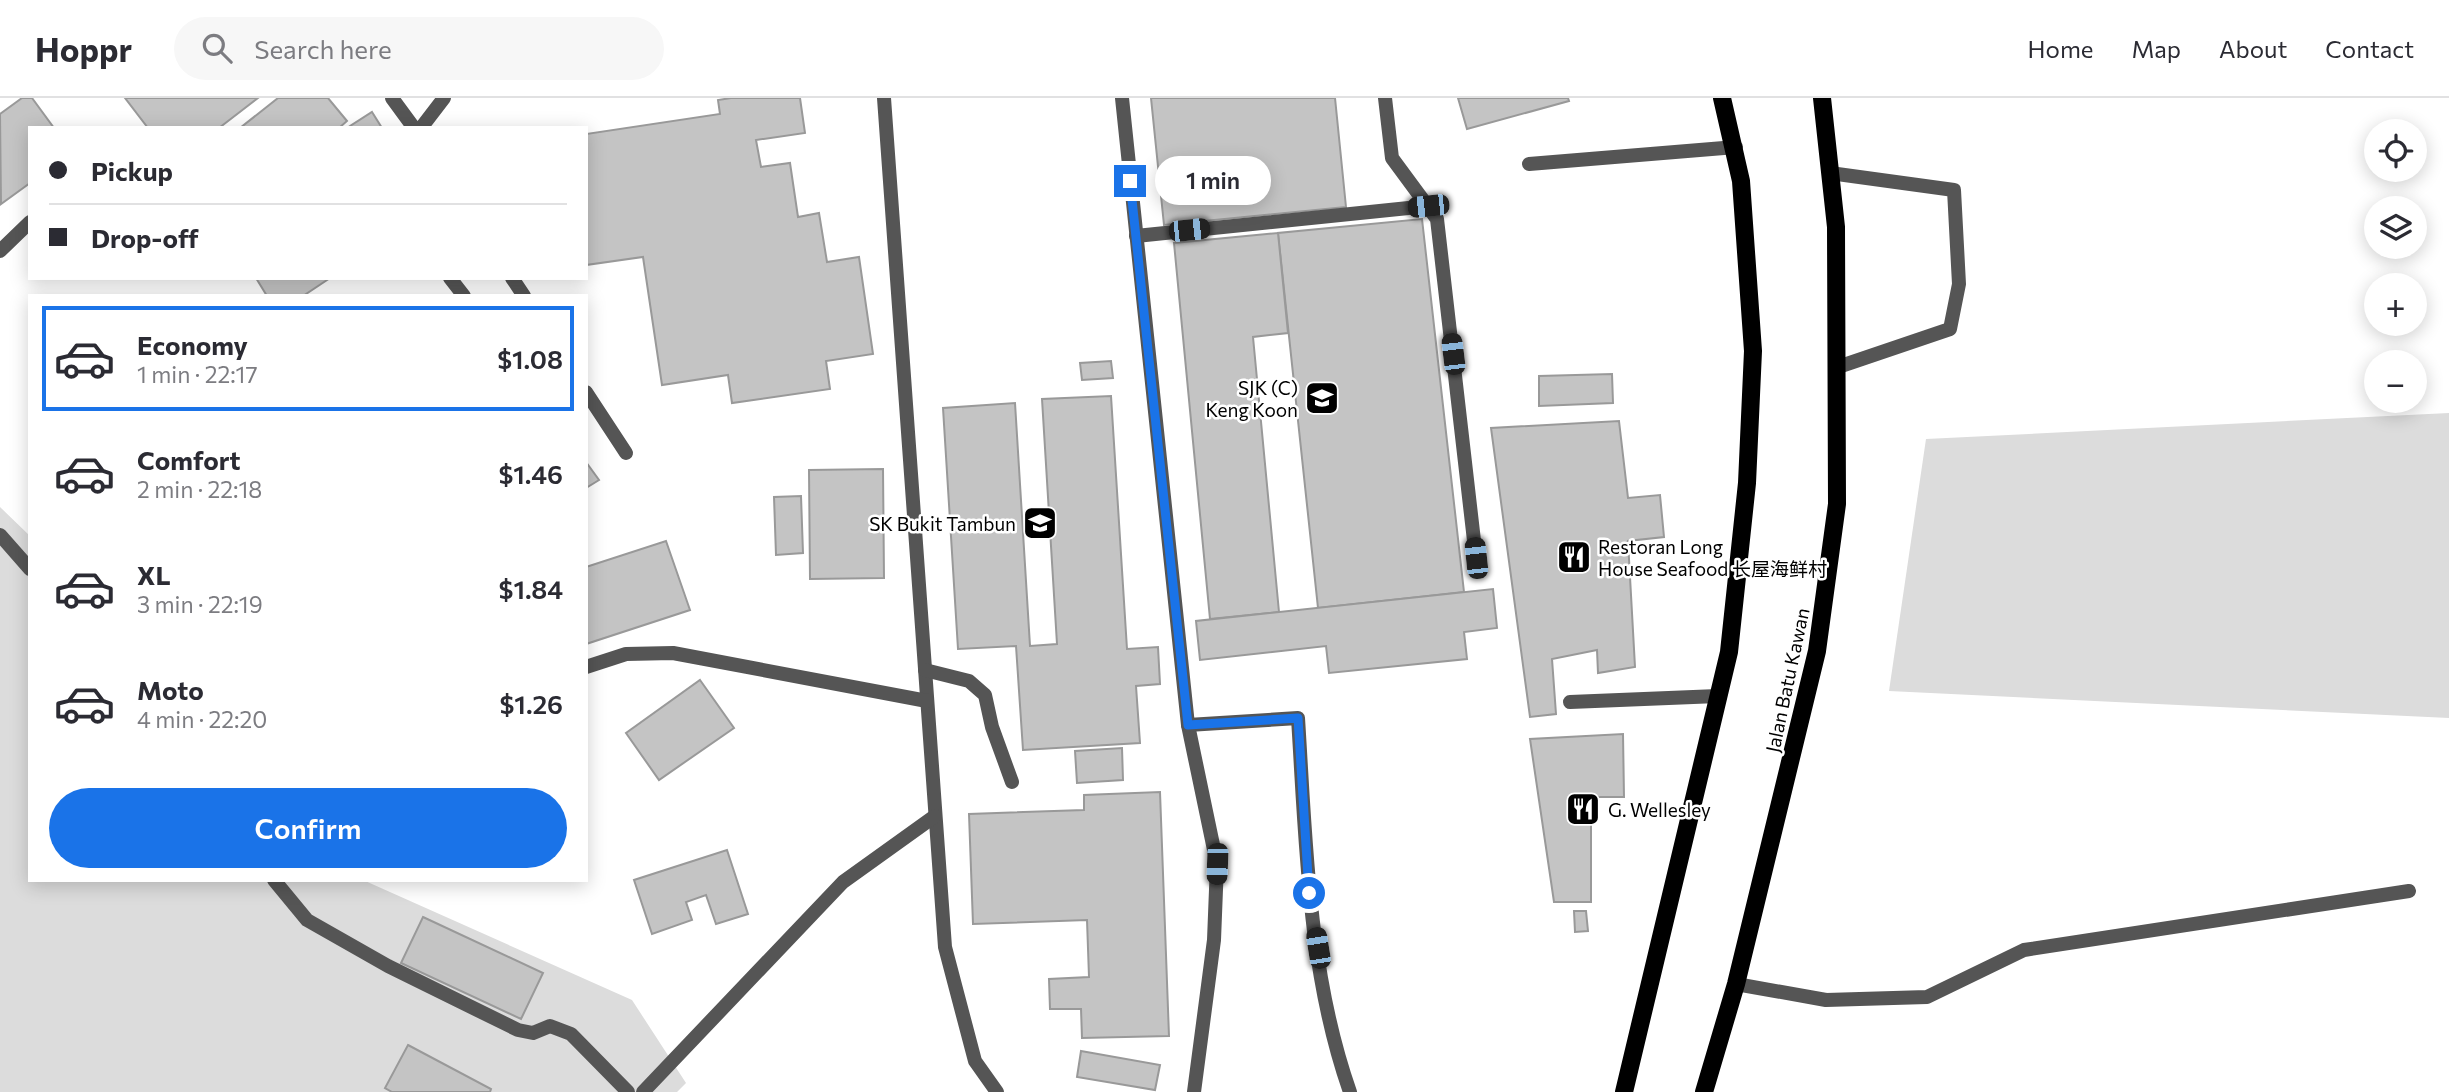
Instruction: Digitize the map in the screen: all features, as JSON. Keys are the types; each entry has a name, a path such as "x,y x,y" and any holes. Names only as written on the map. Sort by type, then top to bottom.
{"main road":[{"path":"1624,1092 1728,652 1747,484 1753,351 1741,181 1736,147 1722,98"},
{"name":"Jalan Batu Kawan","path":"1704,1092 1736,984 1817,651 1837,504 1836,227 1822,98"}],"street":[{"path":"392,98 413,126"},
{"path":"423,126 444,98"},
{"path":"884,98 945,947 975,1061 997,1092"},
{"path":"1122,98 1188,725 1217,864 1213,940 1194,1092"},
{"path":"1385,98 1392,158 1437,219 1476,558"},
{"path":"1529,164 1736,147"},
{"path":"1830,173 1954,190 1958,271 1950,329 1838,367"},
{"path":"1136,236 1428,206"},
{"path":"0,251 28,224"},
{"path":"452,280 462,294"},
{"path":"588,395 626,453"},
{"path":"0,535 28,567"},
{"path":"588,666 626,654 673,653 927,701"},
{"path":"925,670 969,681 985,695 992,727 1012,782"},
{"path":"1570,702 1718,696"},
{"path":"1188,725 1298,718 1309,893 1332,1041 1350,1092"},
{"path":"643,1092 842,882 935,816"},
{"path":"276,882 307,920 388,966 518,1030 533,1032 550,1026 570,1034 628,1092"},
{"path":"1736,984 1826,1000 1927,997 2024,950 2409,891"}],"shaded area":[{"path":"2449,413 2449,718 1889,691 1926,439"},
{"path":"0,507 28,534 28,882 367,882 632,1000 686,1083 677,1092 0,1092"}],"building":[{"path":"22,98 32,98 53,126 28,126 28,184 1,204 0,114"},
{"path":"125,98 258,98 222,126 146,126"},
{"path":"278,98 328,98 347,121 341,126 243,126"},
{"path":"800,98 805,133 756,140 761,167 790,163 798,217 819,213 827,262 859,257 873,354 826,361 830,389 732,403 728,375 662,385 643,257 588,265 588,134 720,114 718,100"},
{"path":"1151,98 1335,98 1346,207 1164,225"},
{"path":"1458,98 1568,98 1569,101 1467,129"},
{"path":"372,112 381,126 350,126"},
{"path":"1422,219 1464,592 1318,608 1278,233"},
{"path":"1278,233 1288,333 1253,337 1279,612 1210,619 1174,243"},
{"path":"257,280 327,280 306,294 266,294"},
{"path":"1111,361 1113,378 1082,380 1080,363"},
{"path":"1612,374 1613,403 1539,406 1539,376"},
{"path":"1111,396 1127,649 1158,647 1160,684 1136,686 1140,743 1023,750 1016,646 958,649 943,408 1015,403 1030,646 1057,644 1042,399"},
{"path":"1619,421 1628,498 1660,495 1664,537 1628,541 1635,667 1598,673 1597,650 1552,659 1556,714 1530,717 1491,428"},
{"path":"588,465 599,480 588,487"},
{"path":"883,469 884,578 810,579 809,470"},
{"path":"801,496 803,553 776,555 774,497"},
{"path":"666,541 690,610 588,643 588,566"},
{"path":"1493,589 1497,628 1464,632 1467,659 1329,673 1326,646 1200,660 1196,621"},
{"path":"700,680 734,728 659,780 626,733"},
{"path":"1623,734 1624,797 1591,797 1591,902 1554,902 1530,739"},
{"path":"1122,748 1123,780 1077,783 1075,751"},
{"path":"1160,792 1169,1036 1082,1038 1081,1009 1050,1009 1049,979 1089,977 1087,920 973,924 969,814 1084,810 1084,795"},
{"path":"727,850 748,914 716,924 706,895 686,902 692,920 652,934 634,880"},
{"path":"1574,911 1586,911 1588,931 1575,932"},
{"path":"423,917 543,973 521,1019 401,963"},
{"path":"408,1045 491,1089 490,1092 392,1092 385,1088"},
{"path":"1081,1051 1160,1065 1155,1090 1077,1077"}],"place":[{"name":"SJK (C) Keng Koon","path":"1322,398"},
{"name":"SK Bukit Tambun","path":"1040,523"},
{"name":"Restoran Long House Seafood 长屋海鲜村","path":"1574,557"},
{"name":"G. Wellesley","path":"1583,809"}],"route":[{"path":"1130,181 1188,725 1298,718 1309,893"}]}
